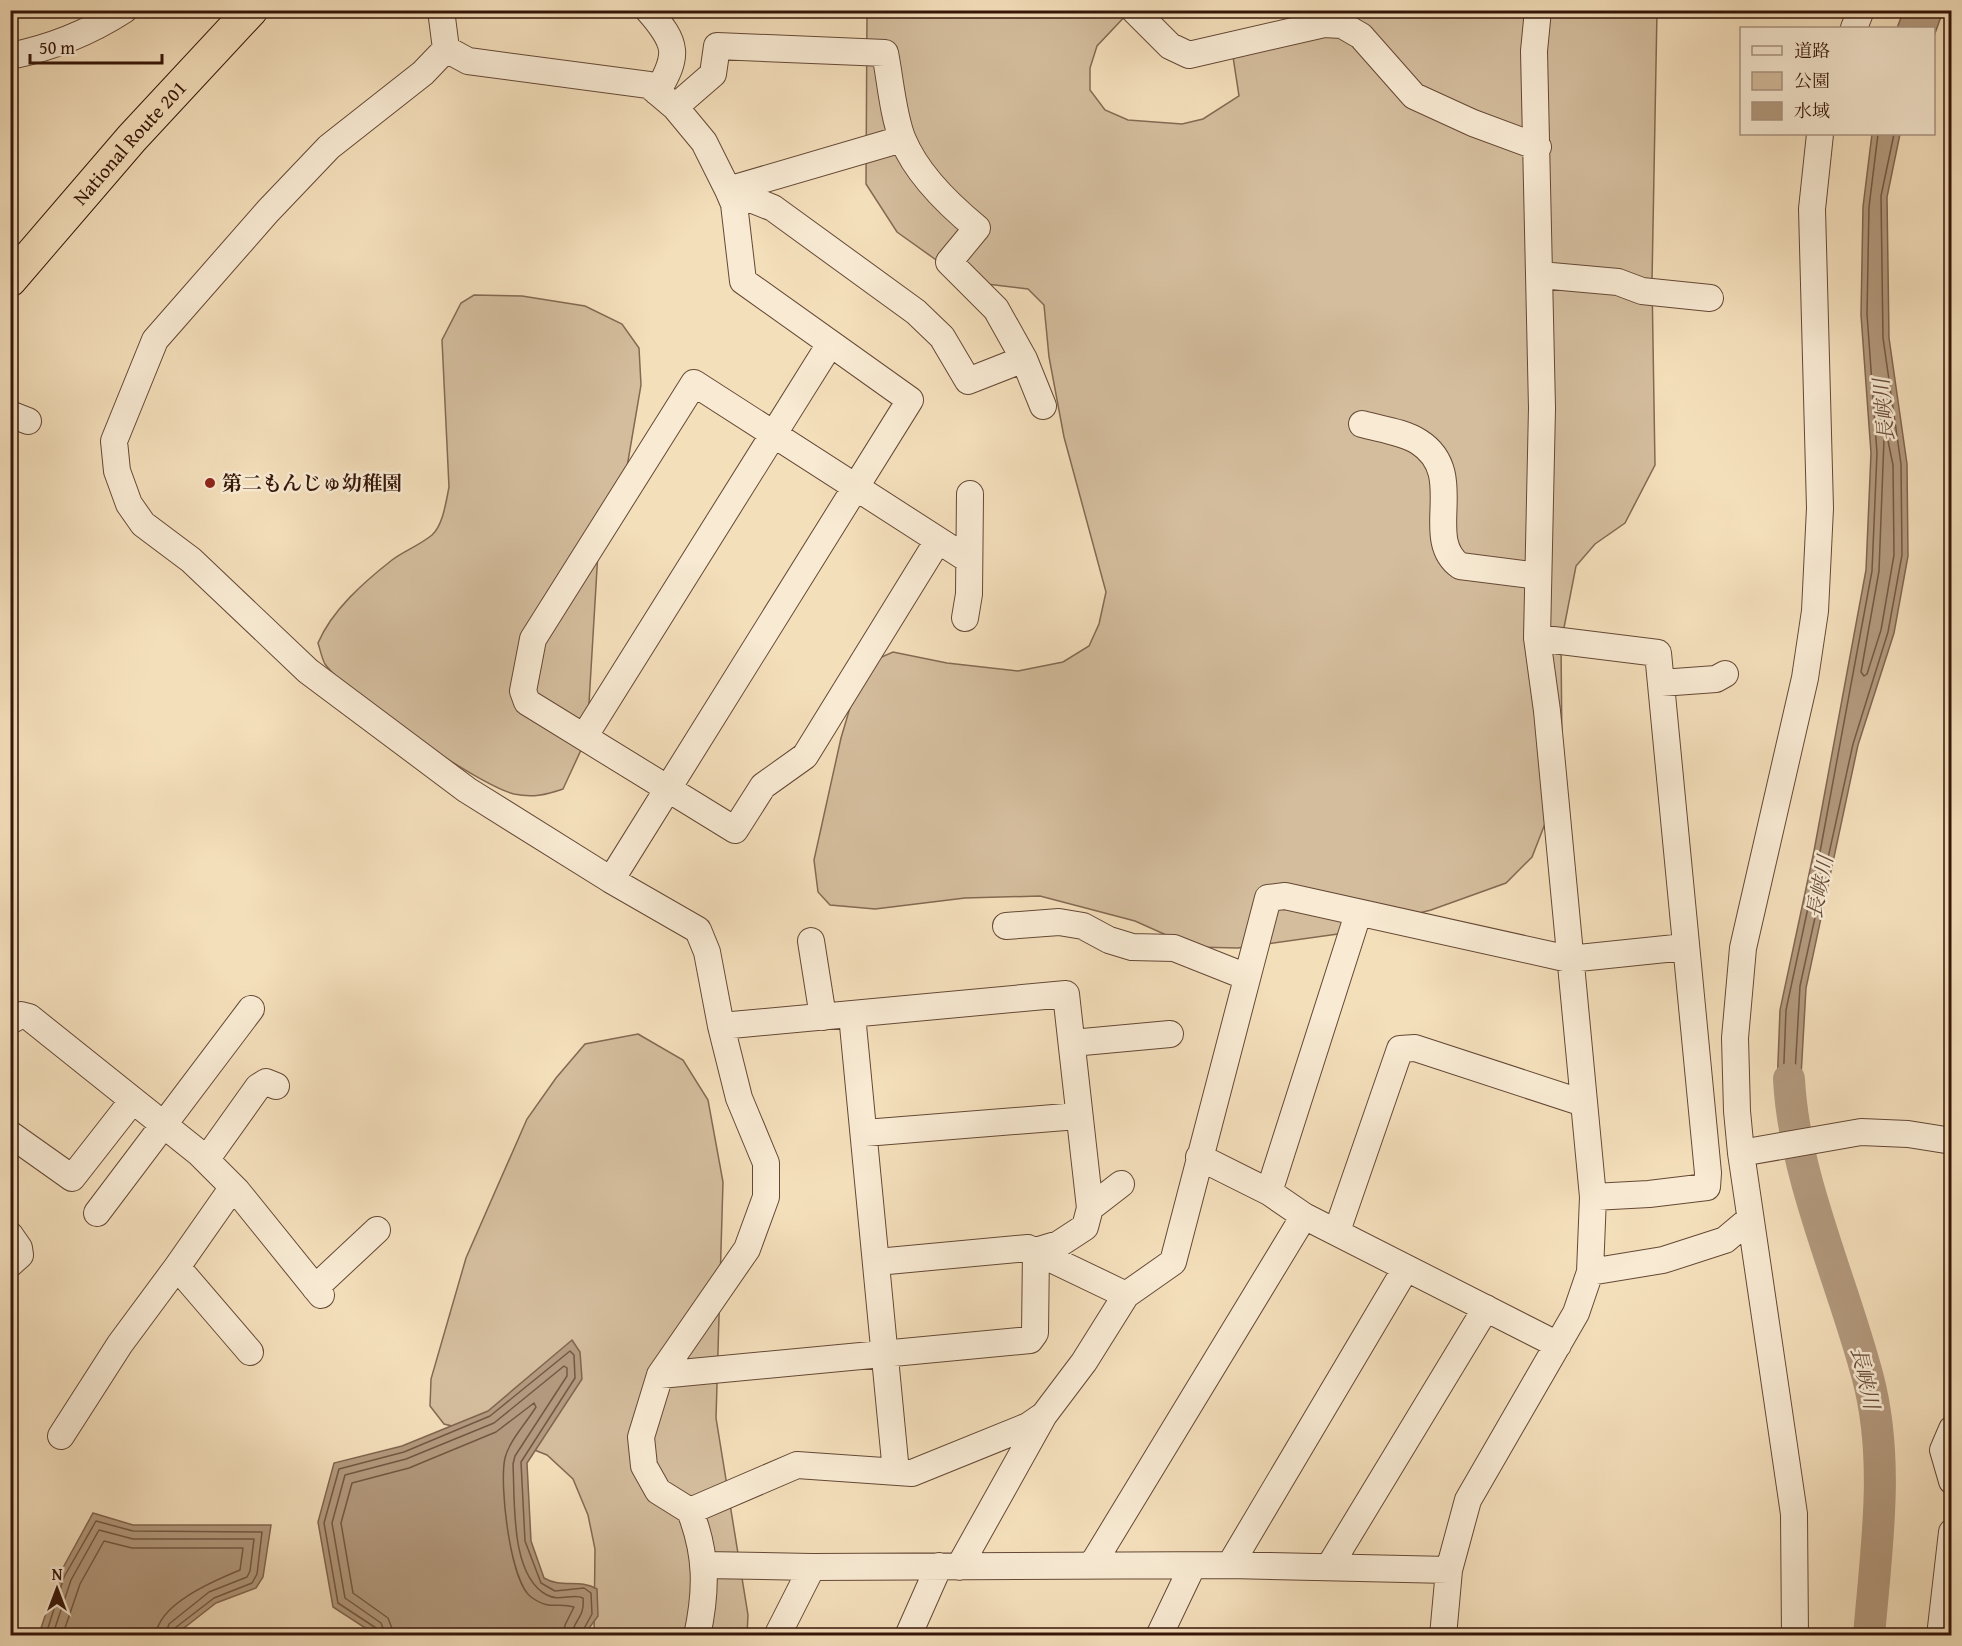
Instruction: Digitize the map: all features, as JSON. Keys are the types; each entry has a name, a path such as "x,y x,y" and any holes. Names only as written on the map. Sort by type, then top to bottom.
{"highway":[{"name":"National Route 201","path":"14,271 132,138 251,10"}],"street":[{"path":"10,56 37,51 105,23 124,10"},
{"path":"441,10 446,49"},
{"path":"648,10 674,52 666,100"},
{"path":"1134,10 1170,46 1189,55 1323,24 1342,25 1361,36 1414,96 1473,123 1538,147"},
{"path":"1443,1635 1449,1570 1468,1500 1576,1313 1590,1272 1593,1197 1547,711 1537,638 1542,408 1538,147 1534,51 1538,10"},
{"path":"1854,27 1861,10"},
{"path":"666,100 713,74 717,46 885,52 902,139 919,167 953,209 977,228 949,262 996,309 1024,359 1043,406"},
{"path":"446,49 468,61 649,85 666,100 704,142 728,190 734,204 743,281 910,400 611,880"},
{"path":"446,49 423,73 329,147 268,211 155,340 114,441 117,471 129,504 143,524 191,560 308,671 466,790 611,880 698,930 707,952 721,1026 739,1098 766,1163 766,1197 747,1249 660,1375 641,1437 644,1466 658,1491 690,1511 702,1540 704,1565 702,1615 697,1635"},
{"path":"1795,1635 1794,1514 1741,1153 1735,1038 1743,948 1805,678 1815,611 1820,508 1812,209 1820,135"},
{"path":"728,190 902,139"},
{"path":"728,190 773,208 916,312 942,337 968,381 1024,359"},
{"path":"1540,275 1618,282 1642,291 1710,298"},
{"path":"584,737 830,344"},
{"path":"938,542 805,756 763,786 735,830 527,702 523,691 533,639 694,383 969,561"},
{"path":"1362,424 1418,441 1436,456 1442,471 1444,541 1449,558 1460,566 1538,576"},
{"path":"965,618 969,594 970,494"},
{"path":"1537,638 1658,653 1708,1173 1707,1187 1649,1194 1593,1197"},
{"path":"1661,683 1720,683"},
{"path":"908,1635 1044,1415 1084,1362 1126,1294 1173,1262 1198,1157 1268,898 1285,896 1569,959 1685,946"},
{"path":"1269,1192 1358,914"},
{"path":"1006,926 1059,922 1083,926 1109,940 1132,947 1174,948 1247,977"},
{"path":"811,941 823,1017"},
{"path":"721,1026 1066,994 1090,1208 1085,1227 1059,1244 1036,1251"},
{"path":"97,1213 251,1009"},
{"path":"10,1021 21,1015 29,1017 206,1160 233,1187 318,1292 377,1230"},
{"path":"852,1015 896,1472"},
{"path":"1072,1043 1170,1034"},
{"path":"1337,1231 1400,1049 1415,1048 1583,1102"},
{"path":"206,1160 258,1087 266,1082 276,1086"},
{"path":"10,1134 72,1178 133,1100"},
{"path":"865,1133 1078,1116"},
{"path":"1741,1153 1861,1132 1908,1134 1952,1141"},
{"path":"1198,1157 1269,1192 1304,1216 1558,1345"},
{"path":"82,1165 114,1189"},
{"path":"1090,1208 1120,1184"},
{"path":"62,1436 120,1344 177,1268 233,1187"},
{"path":"1092,1565 1304,1216"},
{"path":"1590,1272 1663,1260 1725,1240 1750,1219"},
{"path":"10,1235 19,1248 20,1255 10,1264"},
{"path":"877,1262 1028,1248 1126,1294"},
{"path":"660,1375 1030,1340 1035,1333 1036,1251"},
{"path":"177,1268 250,1352"},
{"path":"1230,1565 1406,1268"},
{"path":"1329,1568 1486,1308"},
{"path":"690,1511 797,1465 912,1473 1028,1426 1044,1415"},
{"path":"1952,1429 1943,1450 1952,1481"},
{"path":"1940,1635 1951,1546"},
{"path":"704,1565 812,1568 1230,1565 1449,1570"},
{"path":"1159,1635 1192,1567"},
{"path":"777,1635 812,1568"}],"green space":[{"path":"867,11 1130,11 1097,46 1090,68 1090,90 1105,110 1128,120 1182,124 1203,119 1239,96 1232,50 1299,34 1315,11 1657,11 1652,281 1655,465 1625,523 1595,544 1576,566 1561,643 1562,752 1548,816 1532,857 1506,883 1431,910 1338,934 1238,948 1193,947 1135,921 1040,896 965,898 875,909 830,905 818,892 814,860 841,738 857,684 877,659 893,652 947,663 1018,671 1063,662 1089,646 1099,624 1106,592 1064,437 1049,357 1044,305 1028,289 970,282 939,262 897,232 866,184"},
{"path":"474,295 522,296 585,306 622,324 639,348 641,385 627,467 599,535 587,737 563,789 539,795 514,794 496,787 414,737 358,696 338,678 325,664 318,643 340,608 360,587 392,560 432,535 439,525 449,487 442,340 461,303"},
{"path":"638,1034 683,1060 708,1100 723,1182 716,1418 748,1615 747,1635 594,1635 595,1549 588,1515 573,1479 547,1455 509,1440 444,1424 430,1406 431,1379 466,1258 527,1119 556,1078 585,1044"}],"water":[{"path":"1904,10 1943,10 1935,33 1935,27 1897,27"},
{"path":"1872,135 1900,135 1887,197 1889,338 1907,464 1908,556 1894,633 1858,745 1806,988 1799,1111 1787,1135 1777,1088 1780,1010 1814,851 1866,570 1871,453 1861,315 1863,207"},
{"path":"572,1340 580,1352 582,1379 527,1463 531,1541 544,1578 557,1583 584,1584 597,1589 598,1616 584,1635 376,1635 333,1607 318,1522 334,1463 402,1446 488,1411"},
{"path":"93,1513 133,1525 271,1525 263,1577 256,1588 216,1603 175,1635 43,1635 41,1628 59,1575"}],"waterway":[{"name":"長峡川","path":"1789,1079 1800,1154 1821,1230 1858,1342 1875,1410 1880,1474 1878,1539 1869,1636"}],"place":[{"name":"第二もんじゅ幼稚園","path":"210,483"}]}
